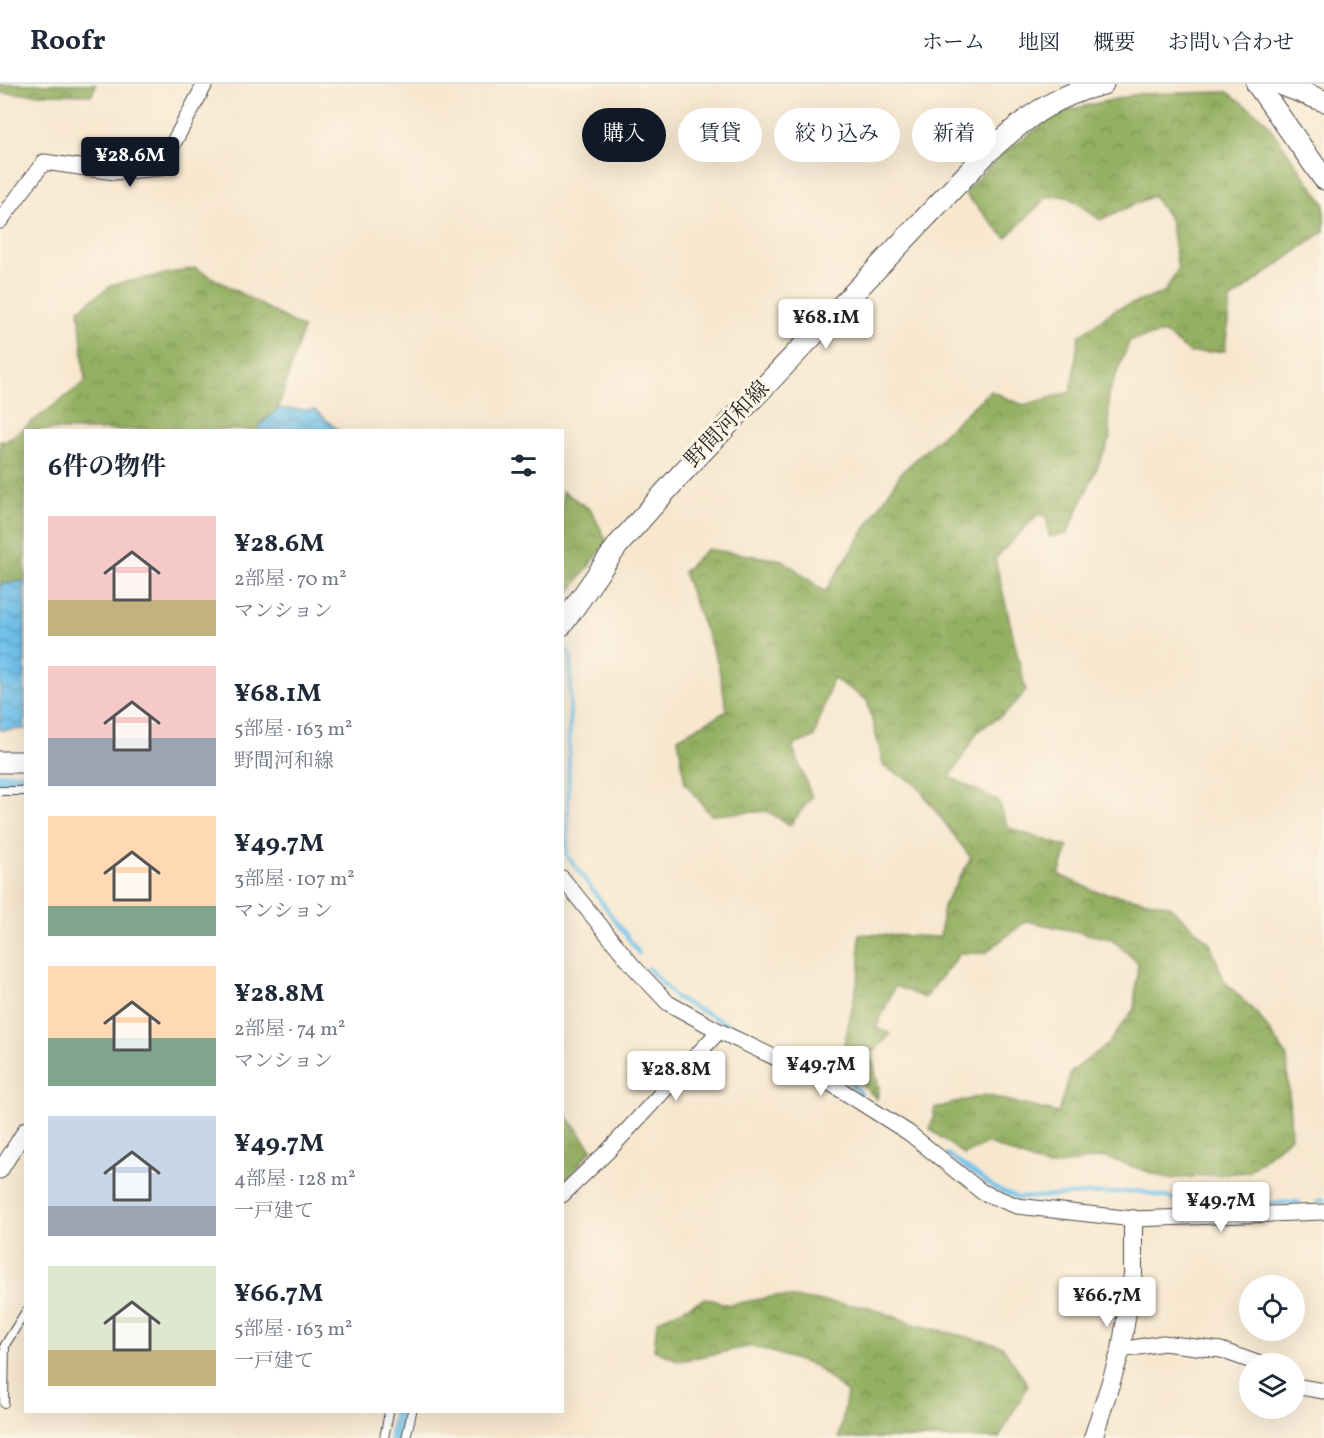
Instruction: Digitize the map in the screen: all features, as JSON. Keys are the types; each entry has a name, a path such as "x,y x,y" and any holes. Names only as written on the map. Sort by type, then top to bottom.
{"main road":[{"name":"野間河和線","path":"564,622 618,545 682,473 987,153 1020,122 1054,100 1103,84"},
{"path":"1257,84 1324,179"},
{"path":"1280,84 1302,87 1324,100"},
{"path":"0,762 24,762"}],"street":[{"path":"0,221 44,162 115,172 160,168 205,84"},
{"path":"564,880 633,966 668,1003 719,1031 832,1084 909,1133 982,1192 1017,1206 1133,1219 1324,1212"},
{"path":"564,1193 609,1150 719,1031"},
{"path":"0,1171 24,1132"},
{"path":"1093,1438 1121,1350 1133,1274 1133,1219"},
{"path":"1121,1350 1163,1343 1221,1350 1239,1356"},
{"path":"1305,1388 1324,1391"}],"lane":[{"path":"0,791 24,791"},
{"path":"4,1403 5,1345 24,1314"},
{"path":"384,1438 389,1413"},
{"path":"406,1438 412,1413"}],"green space":[{"path":"0,84 96,84 92,95 0,93"},
{"path":"1228,92 1264,119 1324,203 1324,231 1230,300 1225,351 1190,353 1165,333 1130,340 1108,395 1110,439 1067,534 1049,537 1047,517 1038,514 995,559 1026,691 1008,711 978,731 950,777 998,801 1008,828 1068,847 1059,875 1095,891 1168,905 1210,943 1224,981 1259,1016 1287,1056 1291,1137 1248,1172 1169,1179 1105,1157 1047,1167 987,1143 964,1155 930,1129 935,1108 985,1095 1058,1113 1071,1072 1108,1044 1134,1009 1138,963 1112,939 1026,921 985,953 960,953 925,998 895,986 876,1028 891,1034 871,1054 879,1087 877,1099 840,1064 860,970 859,934 940,937 943,906 971,858 915,783 884,767 867,700 833,678 814,737 792,746 812,797 790,825 767,811 711,815 685,783 678,738 727,711 718,664 683,572 707,549 783,560 825,592 901,473 990,391 1023,405 1071,392 1079,336 1116,309 1164,293 1178,269 1170,219 1153,196 1100,220 1067,196 1047,197 1006,238 964,193 999,157 1059,112 1138,94"},
{"path":"195,268 303,328 278,409 259,425 259,429 24,429 24,581 0,584 0,441 5,442 85,382 79,309 112,285"},
{"path":"564,492 591,510 607,542 568,594 564,592"},
{"path":"564,1112 592,1149 564,1183"},
{"path":"776,1296 869,1307 911,1323 1002,1346 1028,1385 999,1438 839,1438 847,1393 815,1366 753,1346 680,1361 654,1350 657,1321 706,1298 729,1305"}],"water":[{"path":"278,409 315,410 337,429 259,429 259,426"},
{"path":"24,581 24,729 0,730 0,584"}],"waterway":[{"path":"564,645 571,658 567,855 639,953"},
{"path":"0,779 24,779"},
{"path":"648,968 676,998 791,1056 833,1065 860,1093"},
{"path":"947,1154 995,1188 1018,1198 1138,1191 1206,1206 1299,1202"},
{"path":"1317,1201 1324,1200"},
{"path":"396,1438 400,1413"}]}
